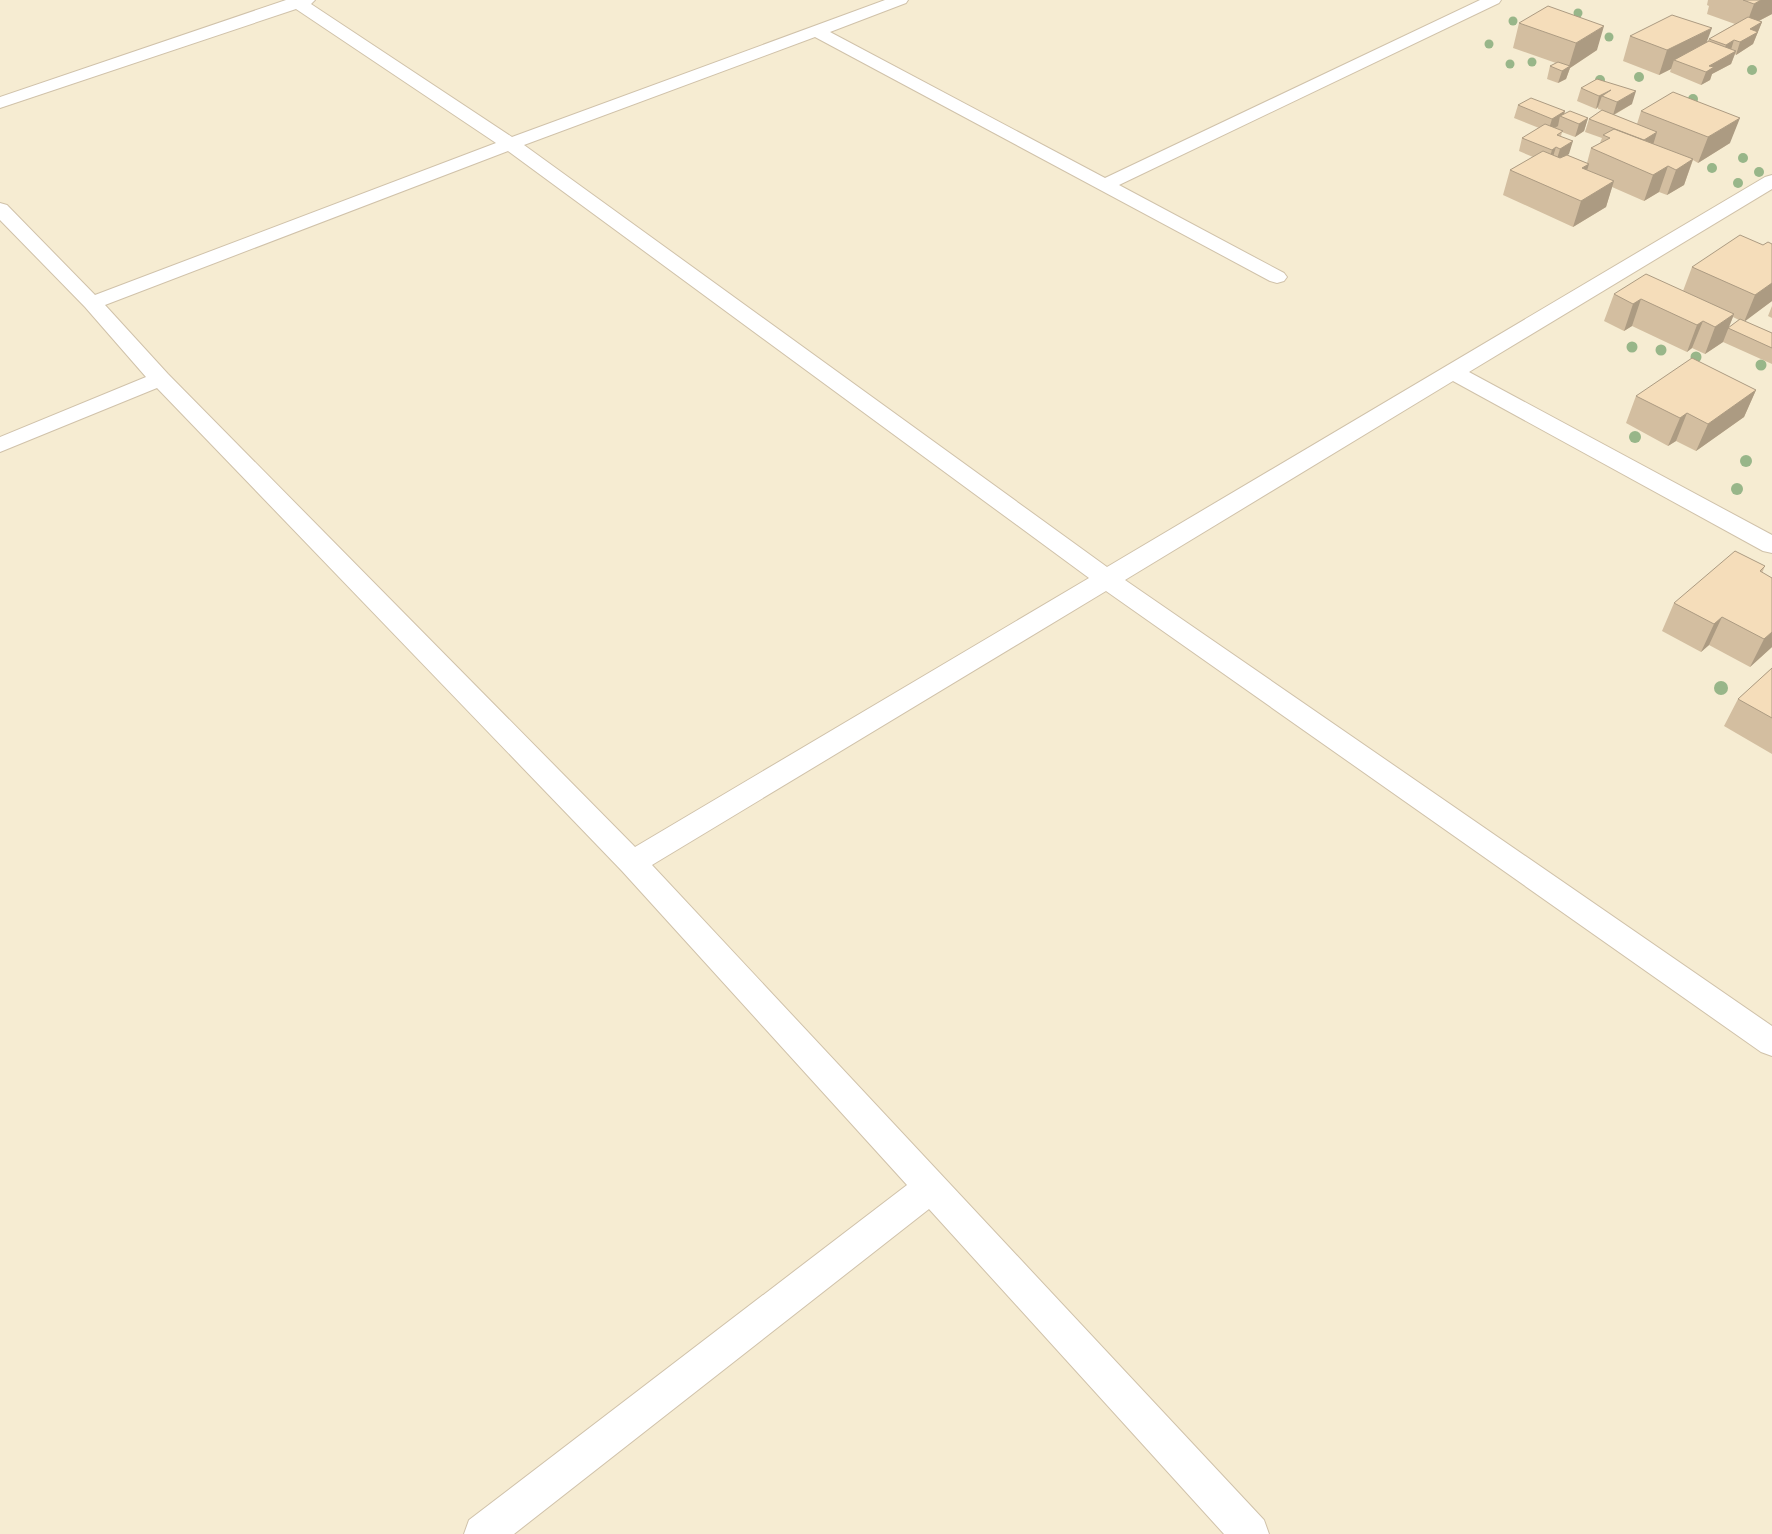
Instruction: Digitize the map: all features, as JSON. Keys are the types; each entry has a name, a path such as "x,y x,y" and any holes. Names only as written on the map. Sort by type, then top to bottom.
{"street":[{"path":"92,303 510,144 900,0"},
{"path":"1105,185 1493,0"},
{"path":"0,103 300,1 510,144 1105,578 1772,1043"},
{"path":"816,31 1277,277"},
{"path":"632,863 1105,578 1772,181"},
{"path":"1750,194 1772,203"},
{"path":"0,210 92,303 160,379 632,863 1250,1534"},
{"path":"1452,372 1772,545"},
{"path":"0,445 160,379"},
{"path":"483,1534 931,1187"}],"shaded area":[{"path":"0,0 1772,0 1772,1534 0,1534"}],"building":[{"path":"1743,0 1761,0 1754,4"},
{"path":"1548,6 1604,26 1576,43 1519,23"},
{"path":"1672,15 1712,28 1667,50 1630,36"},
{"path":"1748,17 1762,22 1750,29 1758,32 1740,42 1734,40 1726,45 1709,39"},
{"path":"1709,41 1736,51 1709,66 1714,67 1706,72 1674,60"},
{"path":"1558,62 1570,66 1562,71 1550,66"},
{"path":"1597,79 1636,91 1617,102 1602,96 1611,90 1599,96 1581,88"},
{"path":"1673,92 1740,118 1708,137 1641,111"},
{"path":"1531,98 1565,111 1552,119 1518,105"},
{"path":"1602,110 1657,132 1644,140 1589,119"},
{"path":"1570,111 1588,118 1579,124 1560,116"},
{"path":"1545,124 1563,131 1557,135 1573,141 1560,149 1556,147 1552,150 1522,138"},
{"path":"1614,129 1693,159 1676,170 1668,166 1653,175 1591,148 1610,138 1603,135"},
{"path":"1543,151 1560,158 1567,155 1589,164 1582,168 1614,181 1581,201 1510,170"},
{"path":"1740,235 1763,245 1768,242 1772,244 1772,283 1755,295 1692,267"},
{"path":"1646,274 1734,314 1715,327 1703,321 1697,325 1641,299 1633,304 1614,294"},
{"path":"1740,319 1772,333 1772,348 1728,328"},
{"path":"1692,358 1756,390 1708,424 1687,413 1680,418 1636,396"},
{"path":"1735,551 1765,566 1760,571 1772,578 1772,632 1764,639 1722,617 1714,624 1674,603"},
{"path":"1772,668 1772,718 1738,699"}]}
